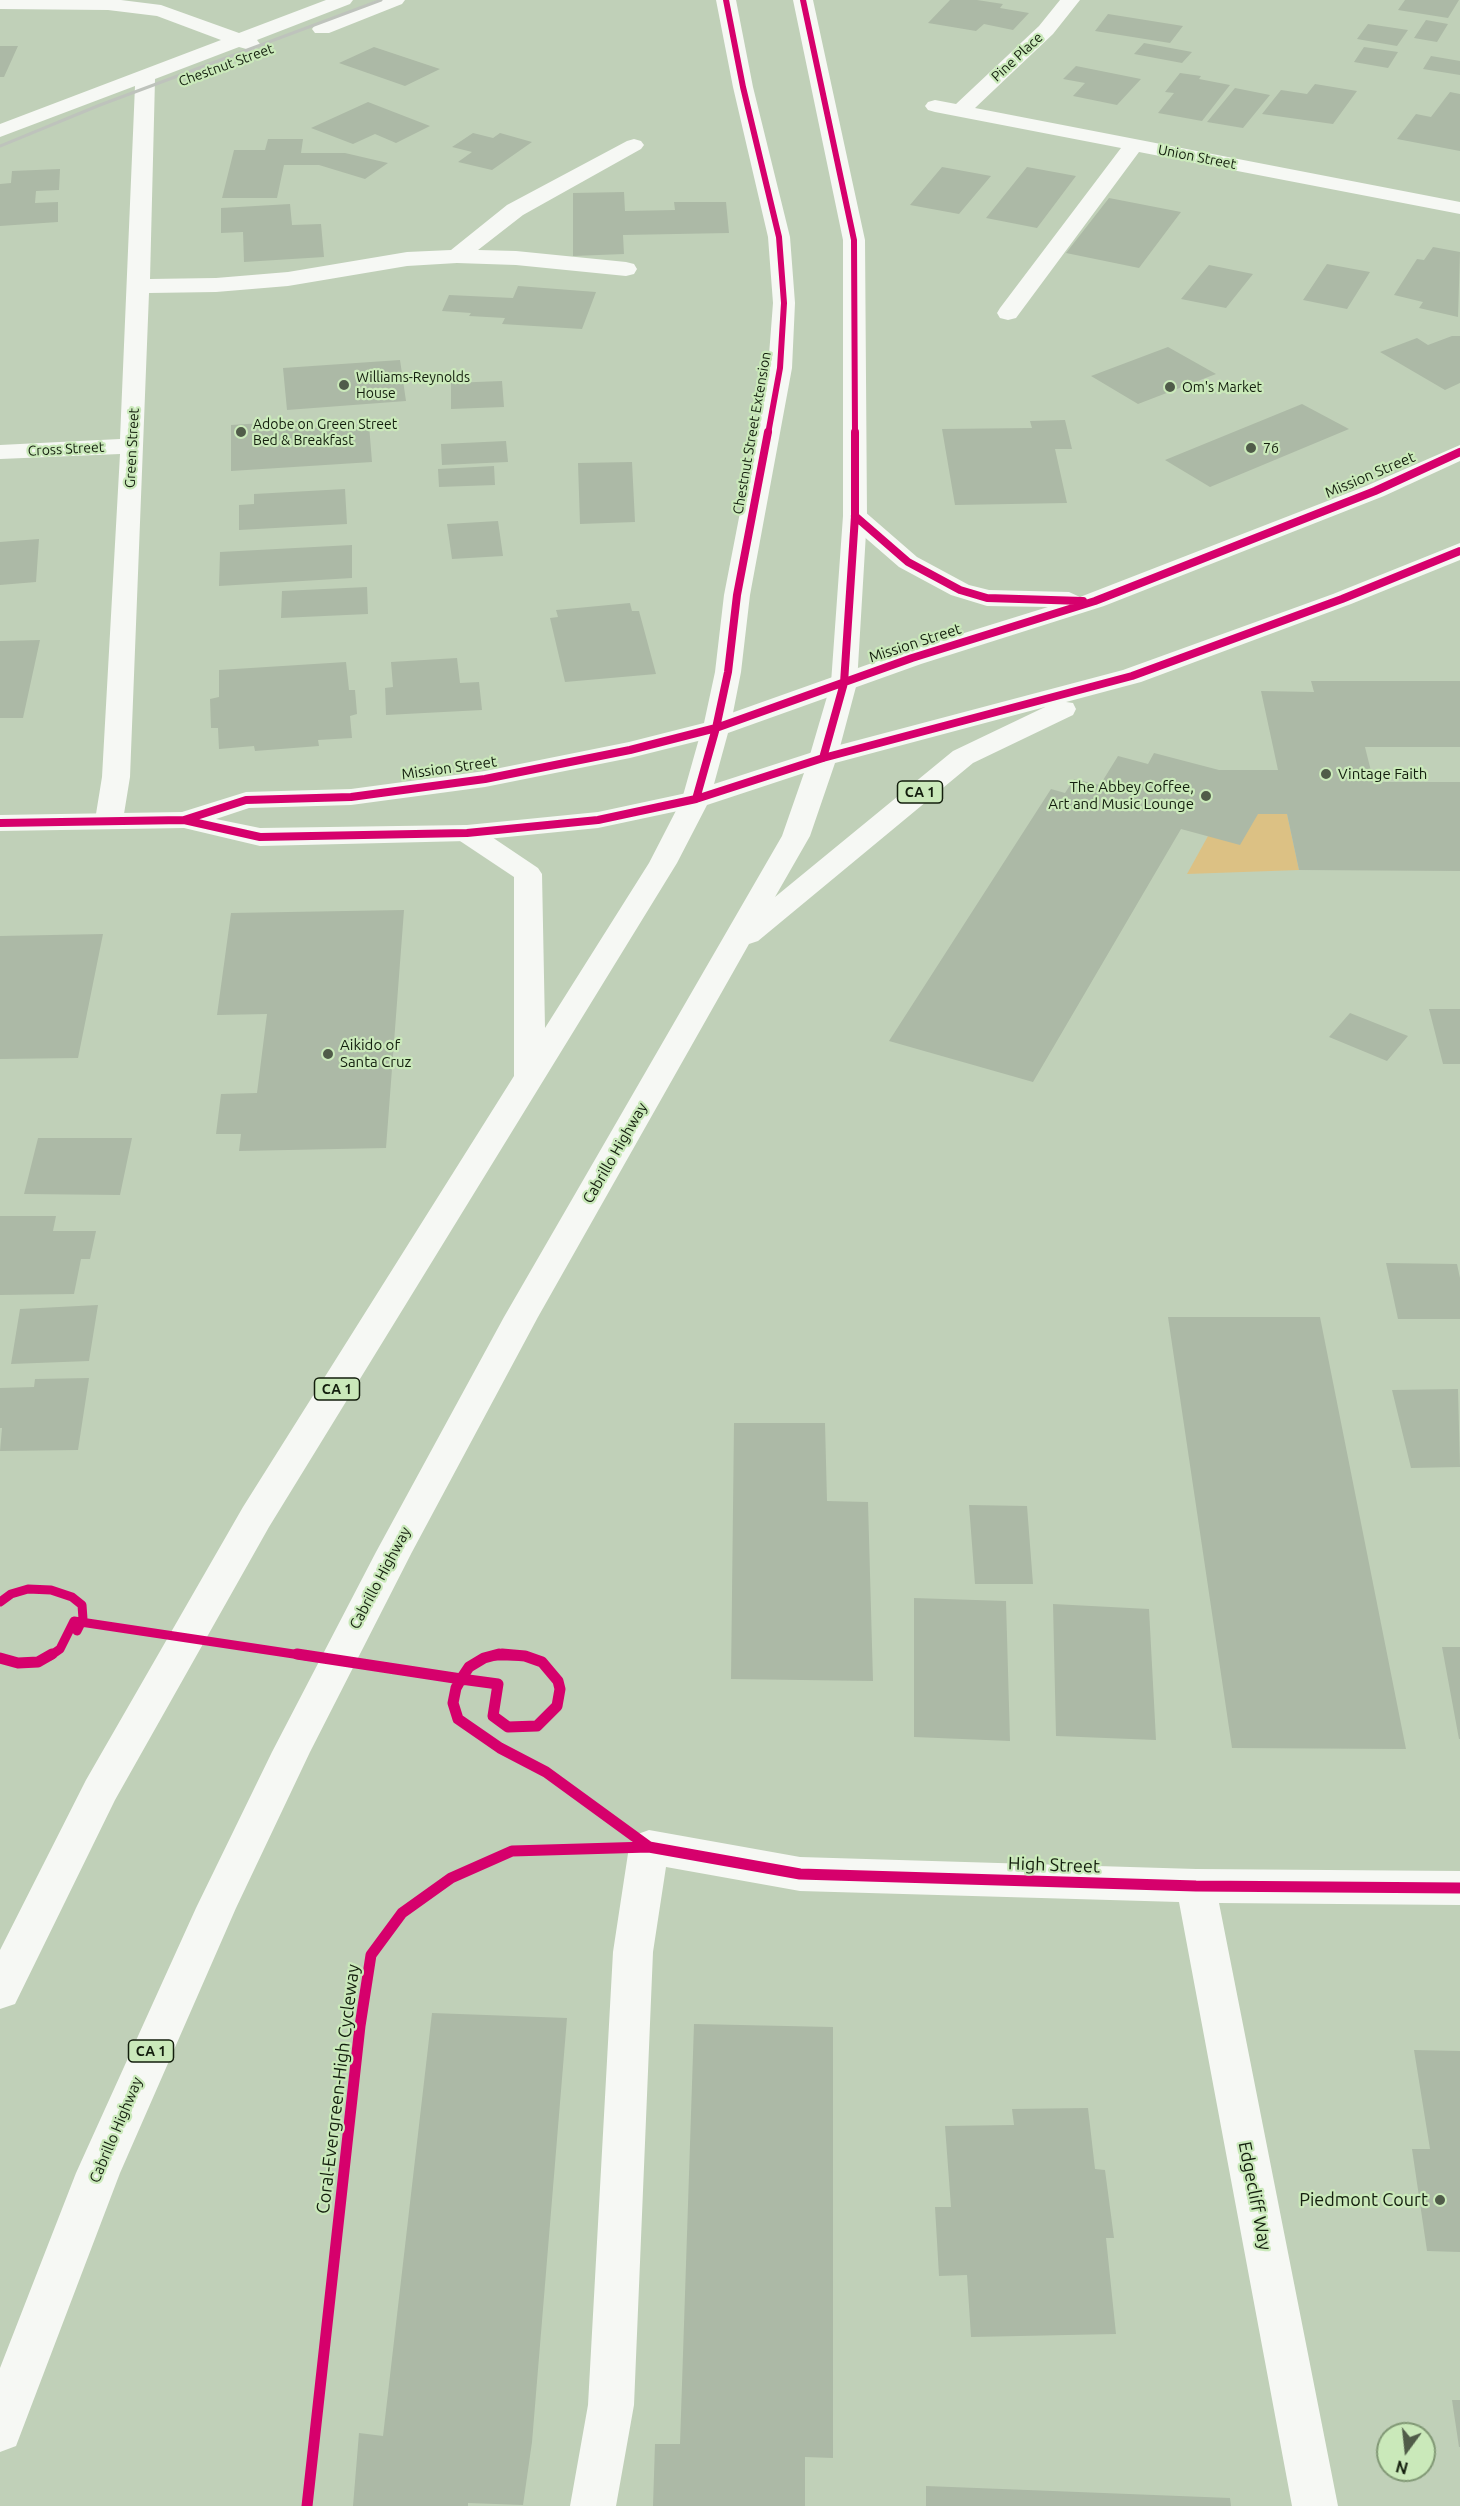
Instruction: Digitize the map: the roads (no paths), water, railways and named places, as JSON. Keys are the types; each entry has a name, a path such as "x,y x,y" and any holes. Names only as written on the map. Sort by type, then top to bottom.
{"main road":[{"name":"Chestnut Street","path":"146,85 239,40 344,0"},
{"path":"299,38 395,0"},
{"name":"Chestnut Street Extension","path":"696,799 716,728 728,672 737,595 780,368 784,303 779,237 743,87 726,0"},
{"path":"803,0 854,240 855,516 844,683 823,758"},
{"name":"Pine Place","path":"960,111 1046,30 1070,0"},
{"path":"0,3 108,4 161,11 239,40"},
{"name":"Chestnut Street","path":"234,62 267,50 239,40"},
{"name":"Chestnut Street","path":"0,131 146,85 212,70"},
{"name":"Green Street","path":"109,820 116,777 146,85"},
{"name":"Union Street","path":"935,106 1460,208"},
{"path":"458,256 515,210 634,145"},
{"path":"1008,313 1134,145"},
{"path":"139,286 216,285 288,279 407,259 458,256 516,258 626,269"},
{"name":"Cross Street","path":"0,452 132,446"},
{"name":"Mission Street","path":"184,820 246,800 351,797 485,778 630,750 716,728 912,658 1095,601 1375,491 1460,452"},
{"path":"855,516 908,562 960,590 987,598 1095,601"},
{"name":"Mission Street","path":"0,823 184,820 260,837 467,833 598,820 696,799 823,758 1132,676 1342,599 1460,551"},
{"name":"CA 1","path":"734,947 963,757 1132,676"},
{"name":"Cabrillo Highway","path":"0,2430 55,2280 98,2173 216,1908 291,1752 372,1593 521,1317 796,836 823,758"},
{"name":"CA 1","path":"0,1991 100,1791 256,1517 663,863 696,799"},
{"path":"467,833 528,874 530,1079"},
{"name":"High Street","path":"593,2506 611,2405 633,1952 649,1847 800,1874 1196,1886 1460,1888"},
{"name":"Edgecliff Way","path":"1196,1886 1315,2506"}],"railway":[{"path":"0,146 100,105 381,0"}],"place":[{"name":"Williams-Reynolds House","path":"344,385"},
{"name":"Om's Market","path":"1170,387"},
{"name":"Adobe on Green Street Bed & Breakfast","path":"241,432"},
{"name":"76","path":"1251,448"},
{"name":"Vintage Faith","path":"1326,774"},
{"name":"The Abbey Coffee, Art and Music Lounge","path":"1206,796"},
{"name":"Aikido of Santa Cruz","path":"328,1054"},
{"name":"Piedmont Court","path":"1440,2200"}]}
